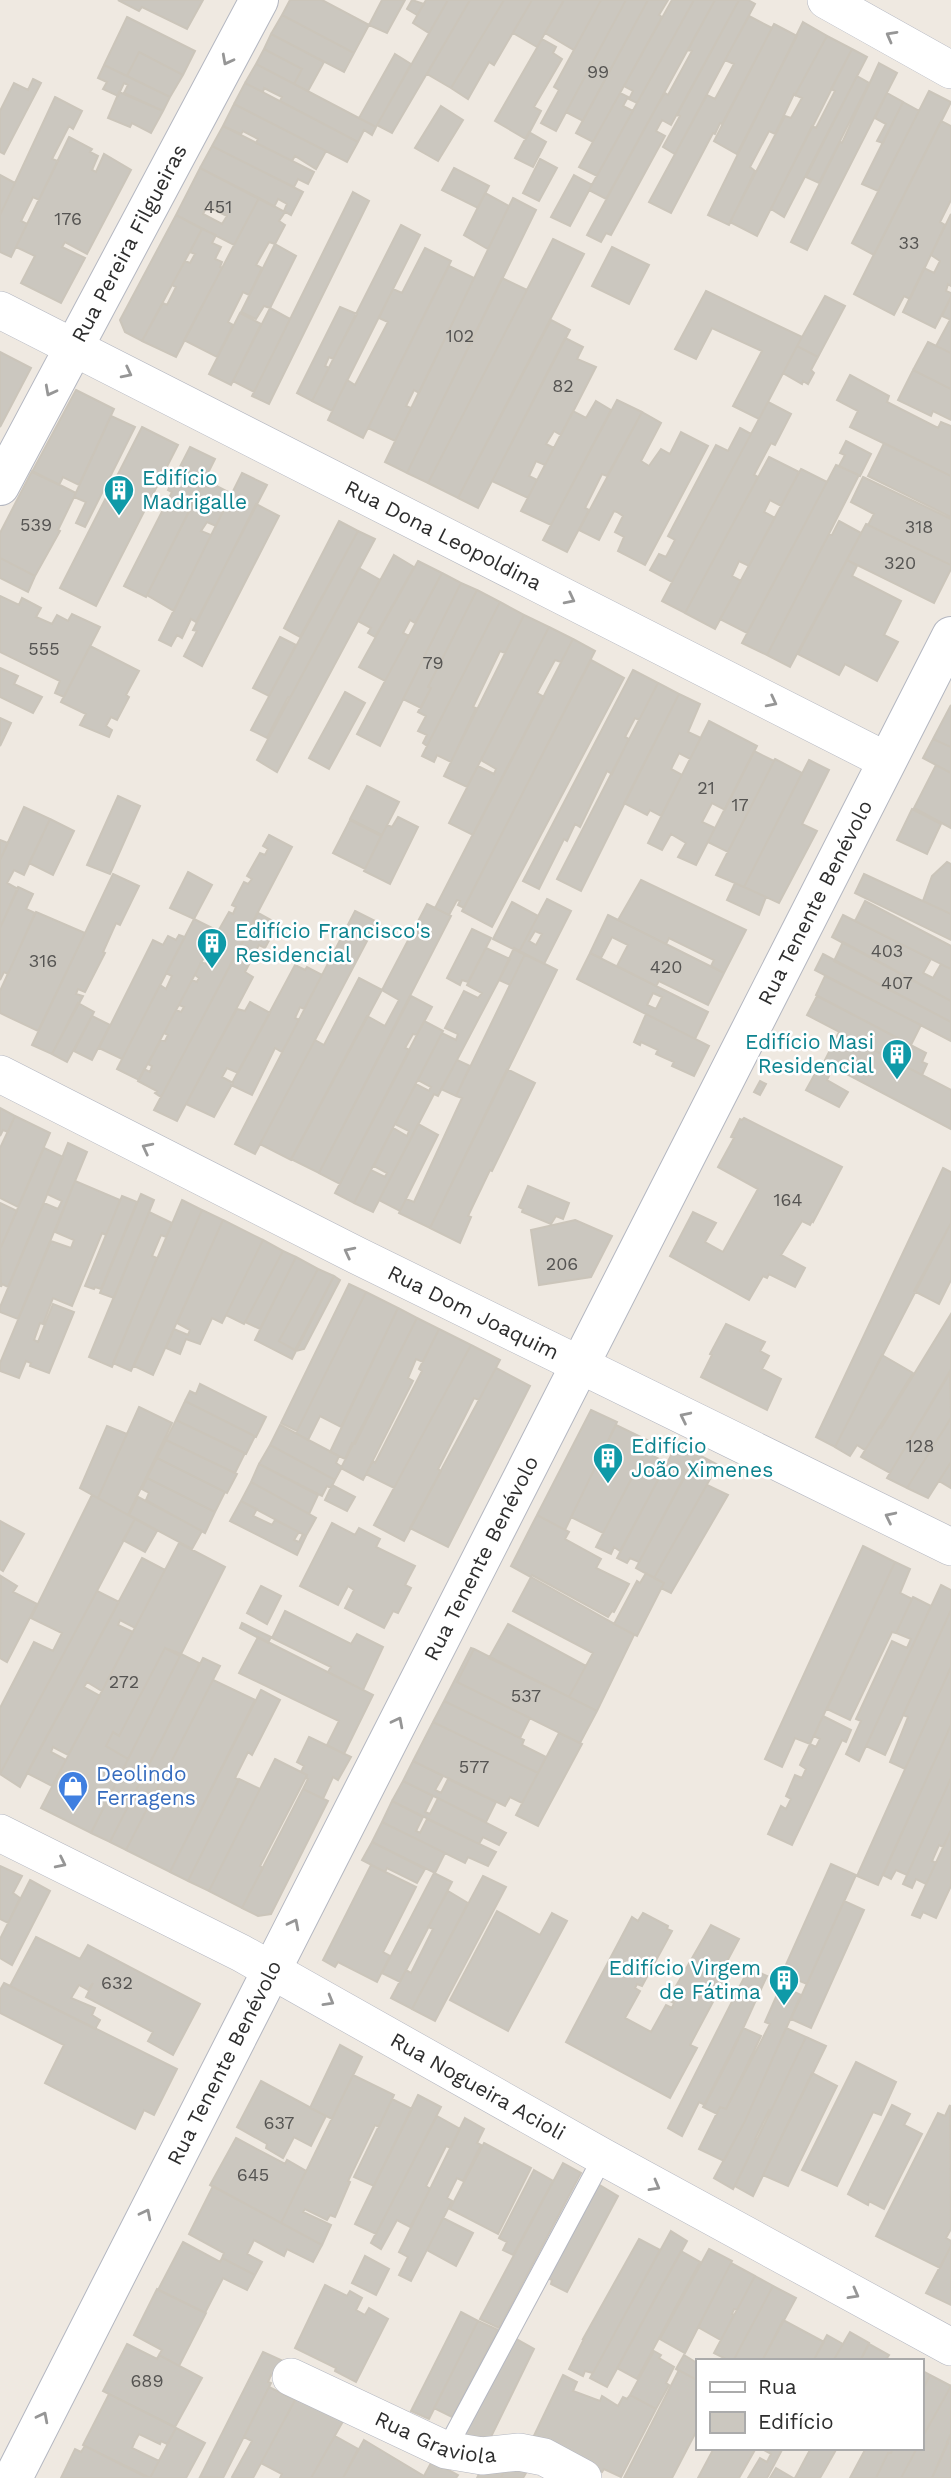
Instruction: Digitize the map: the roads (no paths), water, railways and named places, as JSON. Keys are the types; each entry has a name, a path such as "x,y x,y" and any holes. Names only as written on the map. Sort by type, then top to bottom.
{"street":[{"name":"Rua Pereira Filgueiras","path":"0,486 259,0"},
{"path":"826,0 951,69"},
{"name":"Rua Dona Leopoldina","path":"0,310 887,761"},
{"name":"Rua Tenente Benévolo","path":"13,2478 951,636"},
{"name":"Rua Dom Joaquim","path":"0,1074 580,1367 951,1547"},
{"name":"Rua Nogueira Acioli","path":"0,1833 271,1970 603,2157 951,2347"},
{"name":"Rua Graviola","path":"291,2377 446,2450 482,2456 519,2452 544,2458 583,2478"}],"lane":[{"path":"446,2450 603,2157"}],"place":[{"name":"Edifício Madrigalle","path":"119,517"},
{"name":"Edifício Francisco's Residencial","path":"212,970"},
{"name":"Edifício Masi Residencial","path":"897,1081"},
{"name":"Edifício João Ximenes","path":"608,1485"},
{"name":"Deolindo Ferragens","path":"73,1813"},
{"name":"Edifício Virgem de Fátima","path":"784,2007"}]}
